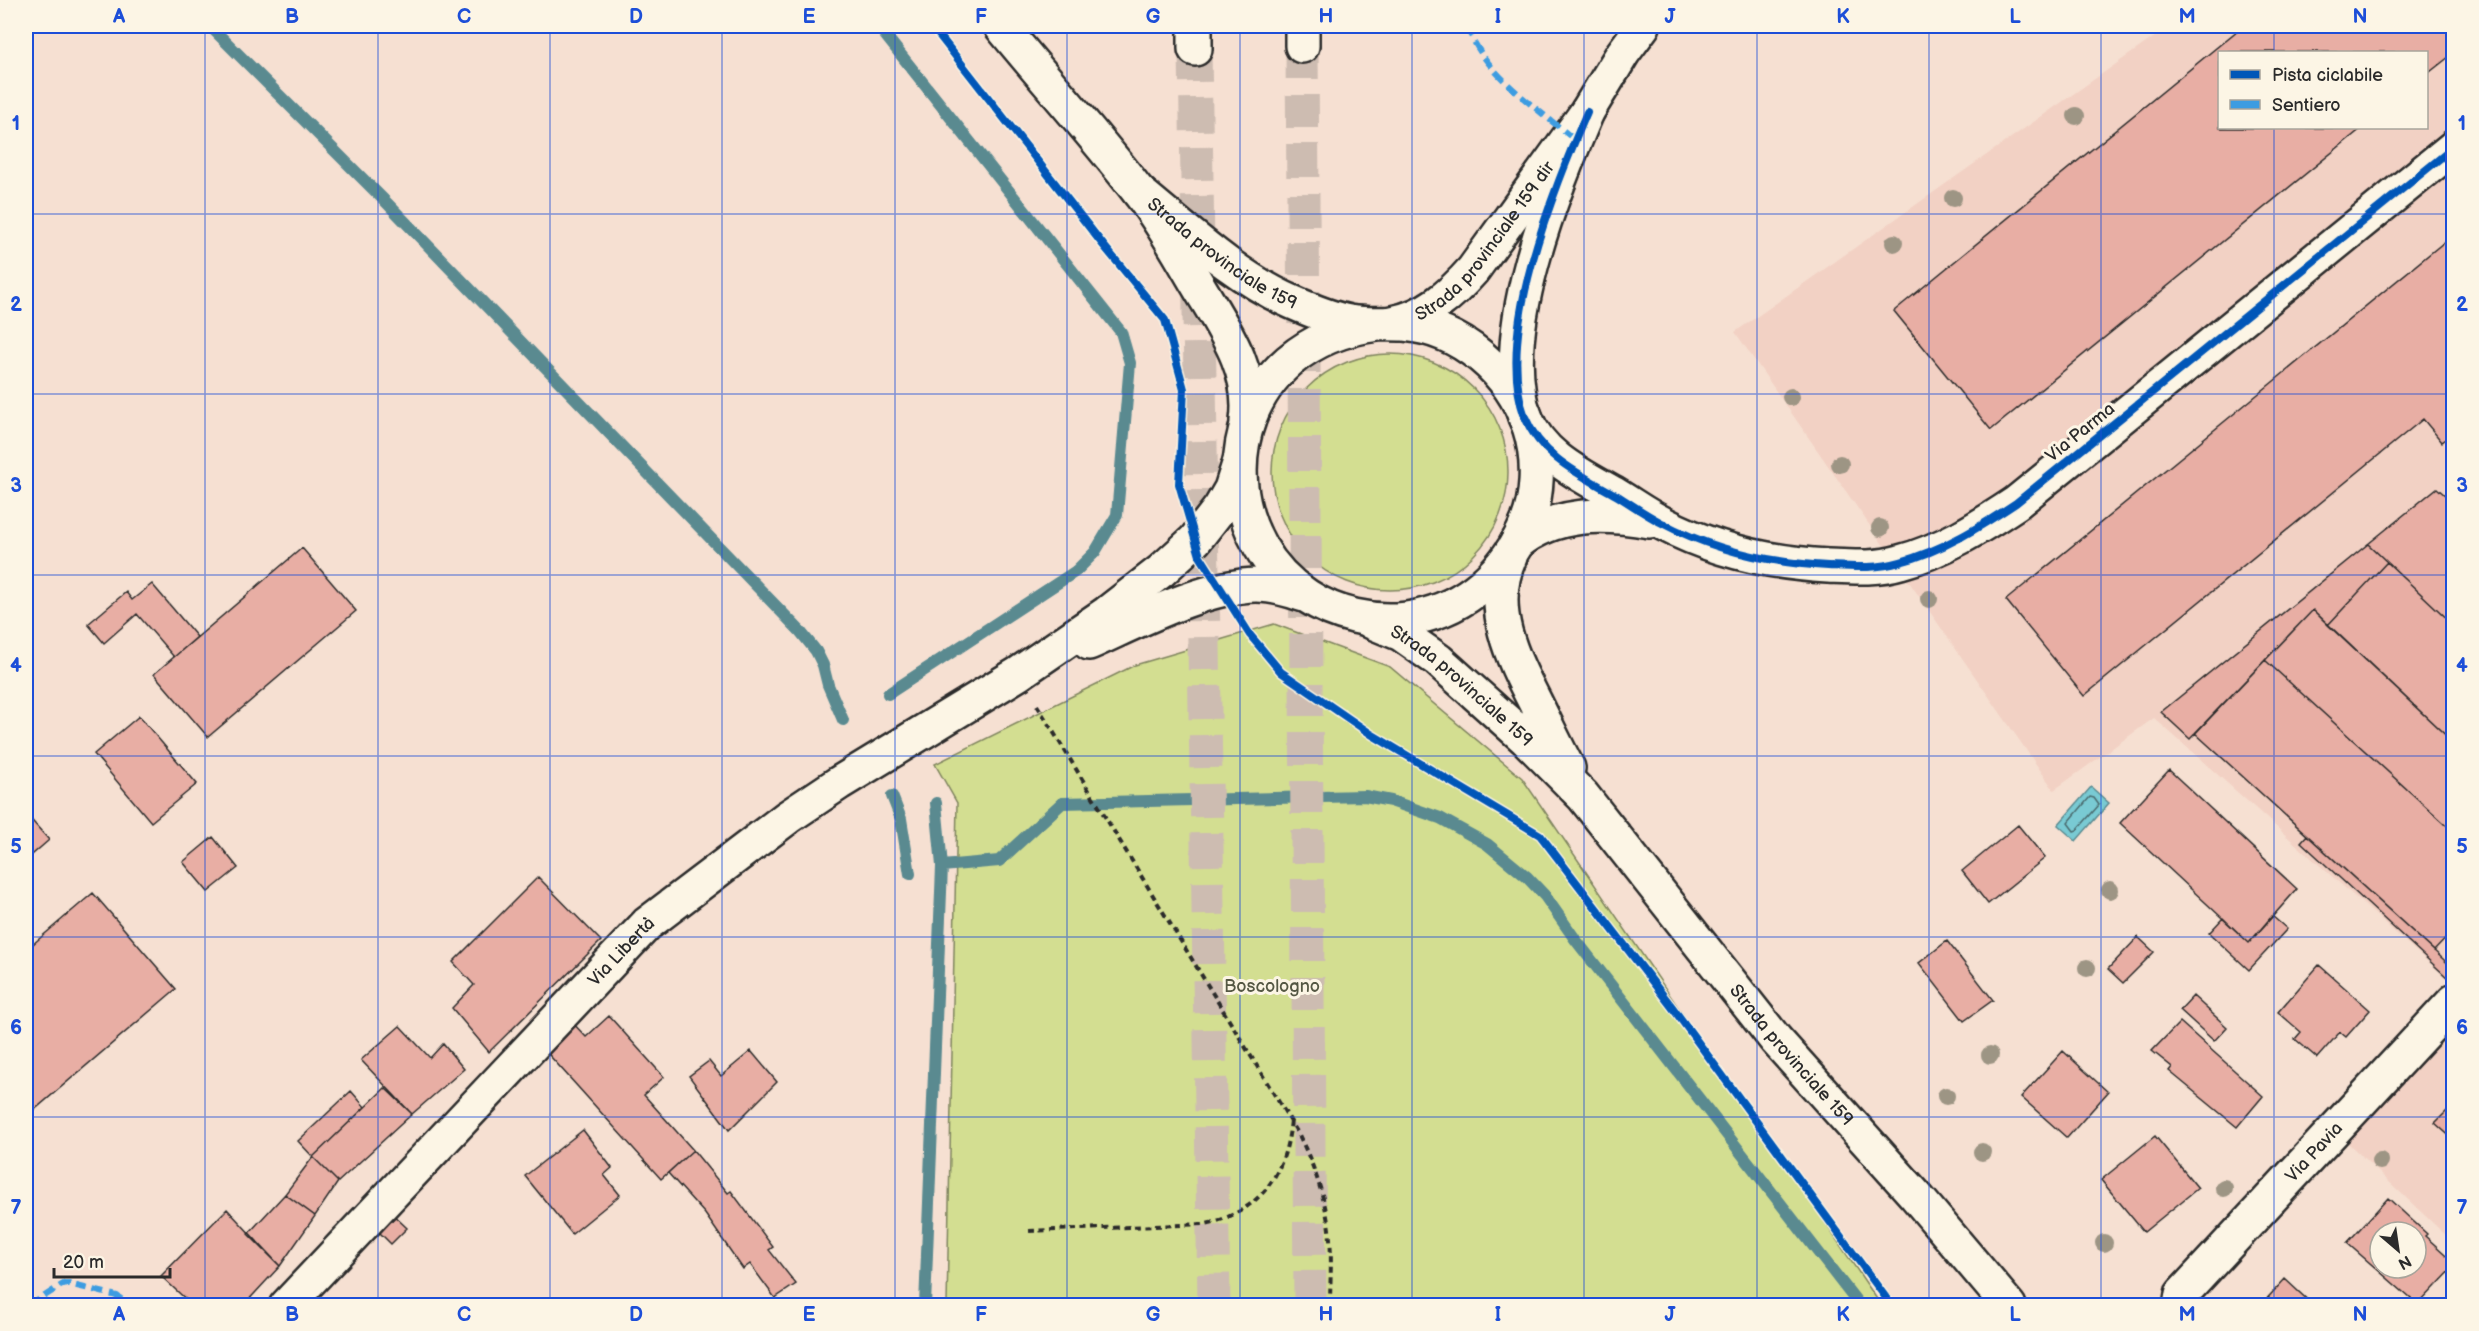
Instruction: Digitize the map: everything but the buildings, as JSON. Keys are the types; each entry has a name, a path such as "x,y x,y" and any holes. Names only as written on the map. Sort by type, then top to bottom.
{"street":[{"name":"Strada provinciale 159","path":"1001,26 1139,192 1196,280 1236,352 1247,385 1249,401 1240,461 1242,498 1255,538 1279,573 1307,596 1326,607 1389,628 1438,660 1526,739 1583,796 1776,1040 1916,1196 2009,1305"},
{"name":"Strada provinciale 159 dir","path":"1383,324 1420,314 1441,301 1463,281 1587,112 1623,53 1644,26"},
{"name":"Strada provinciale 159 dir","path":"1526,418 1516,361 1518,320 1546,220 1587,112"},
{"name":"Via Parma","path":"1663,524 1716,546 1763,559 1859,568 1899,563 1978,529 2016,503 2454,147"},
{"name":"Strada provinciale 159","path":"1139,192 1258,285 1325,315 1351,322 1404,324 1434,331 1472,349 1506,381 1526,418 1533,443 1536,484 1530,515 1503,572 1500,593 1502,617 1508,644 1530,693 1583,796"},
{"name":"Strada provinciale 159","path":"1246,430 1255,405 1266,387 1291,359 1332,335 1352,328 1383,324"},
{"path":"1526,418 1558,462 1663,524"},
{"path":"1018,674 1107,613 1161,571 1195,540 1220,508 1231,489 1240,461"},
{"path":"1515,548 1538,529 1574,517 1626,517 1663,524"},
{"name":"Strada provinciale 159","path":"1356,616 1398,620 1420,617 1445,609 1480,587 1500,569 1515,548"},
{"path":"1018,674 1159,612 1210,594 1256,585 1282,587 1307,596"},
{"name":"Via Libertà","path":"286,1305 647,924 805,806 1018,674"},
{"name":"Via Pavia","path":"2180,1305 2182,1294 2454,1001"}],"path":[{"path":"1018,674 1291,1119 1314,1168 1324,1203 1330,1239 1330,1305"},
{"path":"1029,1231 1206,1224 1220,1220 1246,1207 1268,1188 1287,1150 1291,1119"}],"shaded area":[{"path":"2170,26 2453,26 2453,984 2154,718 2054,790 1735,332"},
{"path":"2453,1001 2453,1242 2334,1130"}],"green space":[{"path":"1378,354 1402,354 1424,359 1446,368 1474,388 1489,406 1499,427 1506,449 1508,472 1506,495 1499,517 1489,538 1474,556 1456,571 1424,585 1402,590 1378,590 1356,585 1324,571 1298,547 1291,538 1277,506 1272,484 1272,460 1277,438 1291,406 1315,380 1324,373 1356,359"},
{"name":"Boscologno","path":"1274,624 1390,667 1522,778 1881,1305 947,1305 957,803 935,764 1135,665"}],"water":[{"path":"2091,787 2109,803 2076,841 2058,825"}],"waterway":[{"path":"210,26 386,202 800,631 816,651 823,665 828,685 843,720"},
{"path":"878,26 1121,332 1130,363 1117,515 1095,552 1076,571 888,694"},
{"path":"892,796 901,819 910,874"},
{"path":"942,866 999,861 1062,803 1365,796 1391,801 1440,818 1487,844 1527,877 1545,896 1575,939 1860,1306"},
{"path":"925,1306 942,866 936,803"}],"tunnel":[{"path":"1302,46 1310,1306"},
{"path":"1195,49 1214,1306"}],"marked path":[{"path":"1467,26 1485,59 1497,73 1570,136"},
{"path":"29,1306 65,1283 117,1296 130,1306"}],"cycle path":[{"path":"932,26 1104,246 1165,320 1184,389 1179,484 1200,556 1250,635 1281,672 1371,734 1540,835 1672,1007 1892,1306"},
{"path":"1587,112 1545,221 1522,305 1517,345 1517,383 1525,417 1532,431 1563,464 1650,517 1701,541 1743,554 1785,562 1846,567 1882,566 1931,552 1989,521 2016,503 2454,147"}]}
